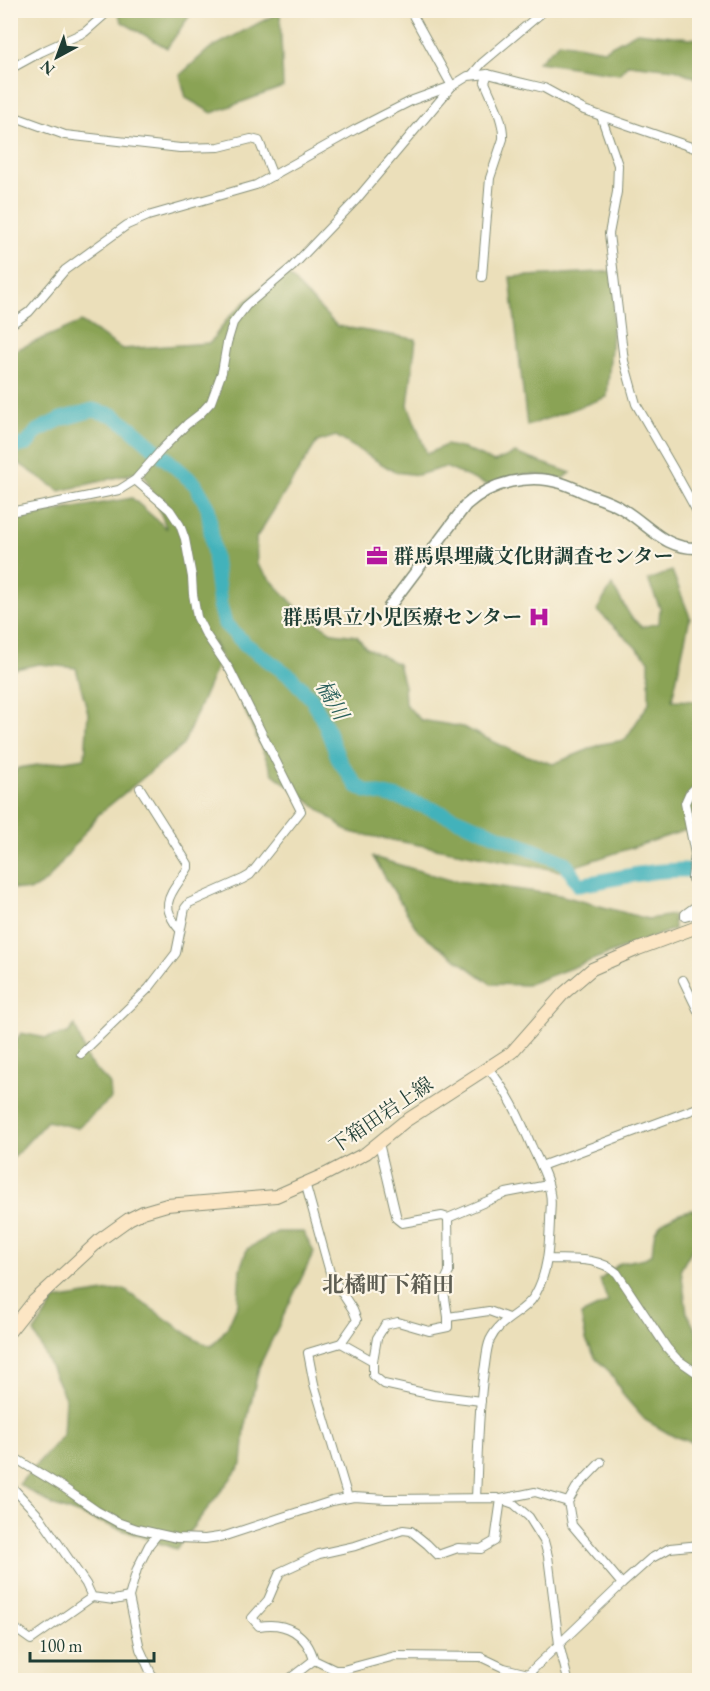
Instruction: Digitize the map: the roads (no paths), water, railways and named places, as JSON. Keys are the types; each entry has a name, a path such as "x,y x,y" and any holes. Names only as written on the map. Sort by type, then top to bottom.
{"main road":[{"name":"下箱田岩上線","path":"10,1331 33,1302 101,1239 129,1219 167,1205 276,1196 326,1174 366,1153 405,1122 512,1052 563,994 592,969 699,926"}],"street":[{"path":"10,69 85,32 110,10"},
{"path":"472,75 482,63 545,10"},
{"path":"412,11 452,86"},
{"path":"482,277 490,178 503,140 501,120 485,81 488,74"},
{"path":"10,512 119,490 135,480 164,447 211,402 222,372 233,323 246,306 292,267 356,200 452,86 461,79 472,75 488,74 544,88 584,110 699,150"},
{"path":"10,325 29,312 65,270 128,225 148,216 256,185 413,100 452,86"},
{"path":"10,113 65,135 168,147 219,147 251,139 259,141 273,176"},
{"path":"601,116 618,165 617,192 609,234 624,361 636,404 699,517"},
{"path":"389,608 466,505 488,489 517,480 531,479 560,483 624,509 673,545 699,548"},
{"path":"81,1054 149,988 176,953 185,908 189,903 250,875 301,811 230,670 197,617 185,538 180,525 170,510 135,480"},
{"path":"699,783 688,794 685,803 695,854 692,879 699,888"},
{"path":"140,788 188,864 188,868 167,902 170,916 180,930"},
{"path":"699,903 685,914 685,917 699,914"},
{"path":"683,980 699,1015"},
{"path":"476,1498 481,1401 487,1350 497,1328 531,1301 542,1281 548,1259 551,1203 549,1185 512,1102 488,1068"},
{"path":"541,1166 699,1107"},
{"path":"379,1143 397,1220 402,1223 442,1216 448,1218 506,1193 549,1185"},
{"path":"306,1186 331,1276 357,1320 341,1342 308,1353 314,1384 348,1498"},
{"path":"448,1218 449,1272 443,1285 448,1327 429,1331 398,1322 385,1325 377,1338 373,1375 384,1384 433,1395 481,1401"},
{"path":"548,1259 591,1261 605,1264 612,1269 667,1348 677,1359 699,1375"},
{"path":"448,1317 489,1311 508,1318"},
{"path":"341,1342 373,1361"},
{"path":"10,1455 97,1511 127,1526 158,1535 205,1539 225,1536 312,1507 348,1498 497,1498 514,1504 529,1516 544,1540 559,1644 568,1680"},
{"path":"601,1462 576,1488 568,1502 572,1525 622,1584"},
{"path":"10,1485 40,1517 86,1584 92,1597"},
{"path":"501,1499 535,1492 568,1502"},
{"path":"501,1499 495,1541 481,1549 458,1548 438,1556 411,1531 403,1530 355,1546 319,1554 280,1572 268,1600 252,1618 259,1626 285,1627 301,1635 311,1648 314,1660 336,1671 395,1656 481,1657 539,1680"},
{"path":"154,1680 140,1649 129,1597 137,1569 149,1545 158,1535"},
{"path":"528,1674 651,1559 669,1548 699,1545"},
{"path":"10,1625 31,1640 92,1597 114,1600 129,1597"},
{"path":"288,1680 314,1660"},
{"path":"343,1670 343,1680"}],"waterway":[{"name":"橘川","path":"10,448 27,444 37,431 61,419 93,410 113,415 131,428 195,484 208,507 220,605 225,624 245,644 290,676 312,699 339,760 357,786 366,791 399,798 432,809 565,863 579,885 670,870 700,871"}],"place":[{"name":"群馬県埋蔵文化財調査センター","path":"377,556"},
{"name":"群馬県立小児医療センター","path":"539,617"}],"district":[{"name":"北橘町下箱田","path":"388,1284"}]}
